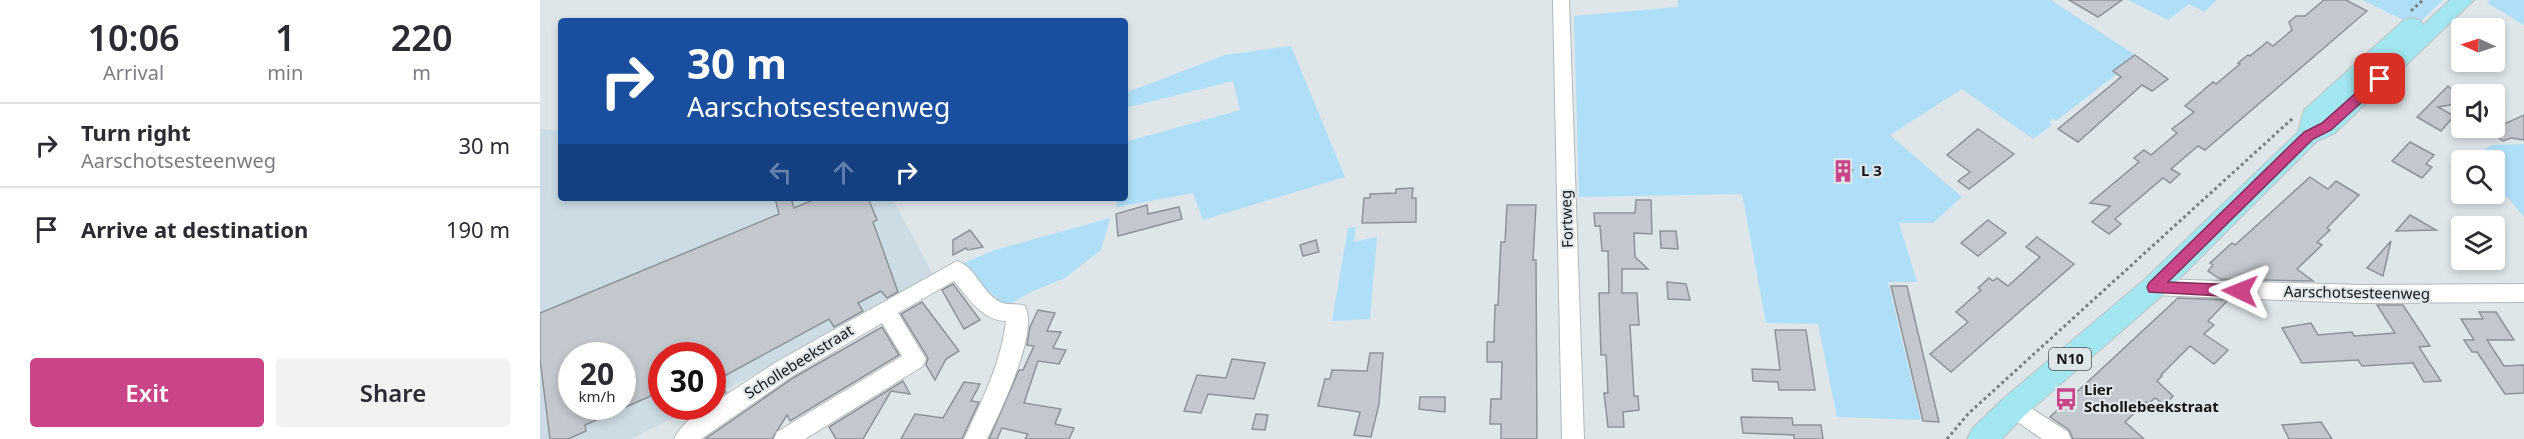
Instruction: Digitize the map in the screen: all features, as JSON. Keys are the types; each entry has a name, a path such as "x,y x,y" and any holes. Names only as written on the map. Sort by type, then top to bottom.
{"main road":[{"name":"N10","path":"2309,135 2312,116 2439,0"},
{"name":"N10","path":"1982,439 2014,407 2154,287 2309,135 2327,127 2463,0"}],"street":[{"name":"Fortweg","path":"1561,0 1573,439"},
{"name":"Schollebeekstraat","path":"686,439 701,424 786,368 957,269 980,298 999,312 1018,312 1014,345 996,397 975,439"},
{"name":"Aarschotsesteenweg","path":"2154,287 2361,294 2524,293"},
{"path":"785,439 915,359 885,310"},
{"path":"2014,407 2060,439"}],"path":[{"path":"2405,16 2423,0"},
{"path":"1947,439 1968,414 2300,111"}],"shaded area":[{"path":"1678,0 2051,0 2135,55 2131,63 2056,121 2053,119 2049,122 2052,125 2033,139 1962,89 1890,135 1962,197 1933,223 1899,223 1917,282 1888,282 1921,420 1837,417 1818,324 1766,323 1742,194 1579,197 1574,16 1678,7"},
{"path":"2128,0 2217,0 2204,12 2189,4 2168,20"},
{"path":"2362,0 2443,0 2416,26"},
{"path":"2490,0 2524,0 2524,25 2487,3"},
{"path":"1291,46 1345,177 1203,220 1193,193 1117,207 1117,201 1128,201 1128,141 1240,110 1233,81 1128,107 1128,92 1225,55"},
{"path":"540,129 558,130 558,201 894,201 934,276 726,390 726,342 648,342 648,420 669,420 631,439 540,439"},
{"path":"2524,144 2524,217 2505,194 2505,150 2483,150 2493,145"},
{"path":"1110,218 1101,250 1065,278 1031,292 1006,306 959,265 995,250"},
{"path":"1356,227 1354,242 1377,237 1370,319 1332,321 1348,228"}],"building":[{"path":"2069,0 2122,0 2098,17"},
{"path":"2324,0 2346,0 2367,11 2205,150 2198,146 2171,169 2180,174 2170,183 2163,178 2115,219 2121,224 2109,234 2092,222 2110,206 2090,203 2139,162 2134,158 2144,150 2151,155 2177,133 2172,129 2194,112 2185,106 2267,42 2273,46 2292,30 2289,22 2296,16 2305,16"},
{"path":"2135,55 2168,79 2152,91 2142,85 2078,142 2058,129 2121,77 2113,71"},
{"path":"2448,86 2451,89 2451,105 2438,107 2451,114 2451,119 2441,131 2417,117"},
{"path":"2524,115 2524,140 2511,138 2503,141 2499,138 2505,138 2505,124"},
{"path":"1978,129 2014,154 1969,189 1958,181 1970,172 1947,155"},
{"path":"2410,142 2434,155 2426,164 2432,167 2422,178 2392,161"},
{"name":"L 3","path":"1846,165 1853,170 1849,177 1837,179 1834,173 1835,166"},
{"path":"2310,177 2328,189 2336,181 2359,195 2327,228 2330,230 2317,242 2322,245 2297,269 2313,281 2220,279 2208,271 2213,265 2210,263 2232,243 2235,245"},
{"path":"1413,188 1412,198 1416,198 1416,222 1362,223 1364,198 1370,198 1370,194 1396,193 1396,189"},
{"path":"1636,200 1651,200 1652,234 1634,233 1635,257 1648,269 1622,269 1622,293 1637,293 1639,325 1630,325 1634,396 1638,396 1639,410 1623,412 1624,427 1608,427 1604,393 1608,393 1606,355 1601,355 1599,293 1609,293 1608,251 1602,251 1600,226 1595,226 1594,213 1635,213"},
{"path":"776,201 792,201 794,208 811,201 869,201 877,220 873,222 898,292 887,298 881,291 858,303 863,311 834,327 829,319 726,375 726,342 648,342 648,397 636,402 636,342 558,342 558,420 596,420 585,425 586,431 568,439 550,439 540,359 540,313 779,214"},
{"path":"1147,205 1148,214 1179,207 1182,219 1118,236 1116,214"},
{"path":"1507,205 1536,205 1533,260 1536,260 1537,439 1501,439 1501,424 1490,424 1491,399 1501,399 1502,362 1487,362 1487,342 1494,342 1495,305 1498,305 1501,242 1505,242"},
{"path":"2410,215 2436,230 2396,231"},
{"path":"1988,220 2006,233 1978,256 1961,243"},
{"path":"970,230 983,247 968,250 966,248 953,255 953,240"},
{"path":"1660,231 1676,231 1678,249 1661,248"},
{"path":"2037,237 2074,264 1951,372 1930,354 1968,322 1956,312 1981,290 1978,288 1989,278 1993,281 1997,278 2008,286 2040,257 2026,247"},
{"path":"1316,240 1319,252 1303,256 1300,245"},
{"path":"2391,241 2383,276 2367,268"},
{"path":"1667,282 1686,284 1690,300 1668,299"},
{"path":"953,284 980,320 964,329 942,290"},
{"path":"1891,286 1907,286 1939,422 1923,421"},
{"path":"2178,298 2228,300 2208,321 2214,325 2204,334 2228,350 2214,364 2190,346 2161,375 2157,381 2173,396 2165,405 2155,398 2148,404 2146,402 2125,422 2144,439 2073,439 2069,430 2050,417"},
{"path":"922,302 959,351 946,359 935,380 926,365 928,358 901,314"},
{"path":"2377,305 2403,305 2430,346 2419,347 2441,381 2424,382 2413,363 2362,366 2358,360 2302,363 2282,328 2311,323 2318,335 2352,332 2354,336 2395,333"},
{"path":"1038,310 1055,313 1047,331 1061,332 1053,348 1066,350 1059,364 1038,361 1024,403 1061,409 1055,424 1074,428 1069,439 1025,439 1028,434 1002,428 997,439 989,439 1019,370 1023,370 1034,346 1027,345 1030,327"},
{"path":"2479,312 2496,312 2514,340 2487,340 2504,366 2524,365 2524,393 2505,394 2477,352 2472,352 2464,340 2474,340 2461,319 2483,319"},
{"path":"882,327 899,355 790,421 787,415 772,439 705,439 793,378"},
{"path":"1775,330 1806,330 1815,390 1779,390 1778,382 1753,381 1752,369 1780,370"},
{"path":"1370,353 1383,353 1379,404 1371,437 1354,435 1360,412 1318,406 1325,379 1330,379 1332,370 1367,371"},
{"path":"1232,359 1265,363 1254,399 1208,394 1201,413 1184,411 1197,375 1226,378"},
{"path":"903,381 910,394 891,391 863,439 836,439 829,427"},
{"path":"964,382 980,384 971,401 979,402 962,439 901,439 915,414 943,418"},
{"path":"1420,397 1445,397 1445,412 1419,409"},
{"path":"1256,414 1268,415 1265,430 1252,429"},
{"path":"1741,417 1792,418 1793,425 1821,425 1823,439 1794,439 1794,435 1743,433"},
{"path":"2321,422 2332,439 2289,439 2282,425"}],"place":[{"name":"L 3","path":"1843,171"},
{"name":"Lier Schollebeekstraat","path":"2066,399"}],"route":[{"path":"2240,291 2154,287 2309,135 2327,127 2380,79"}]}
